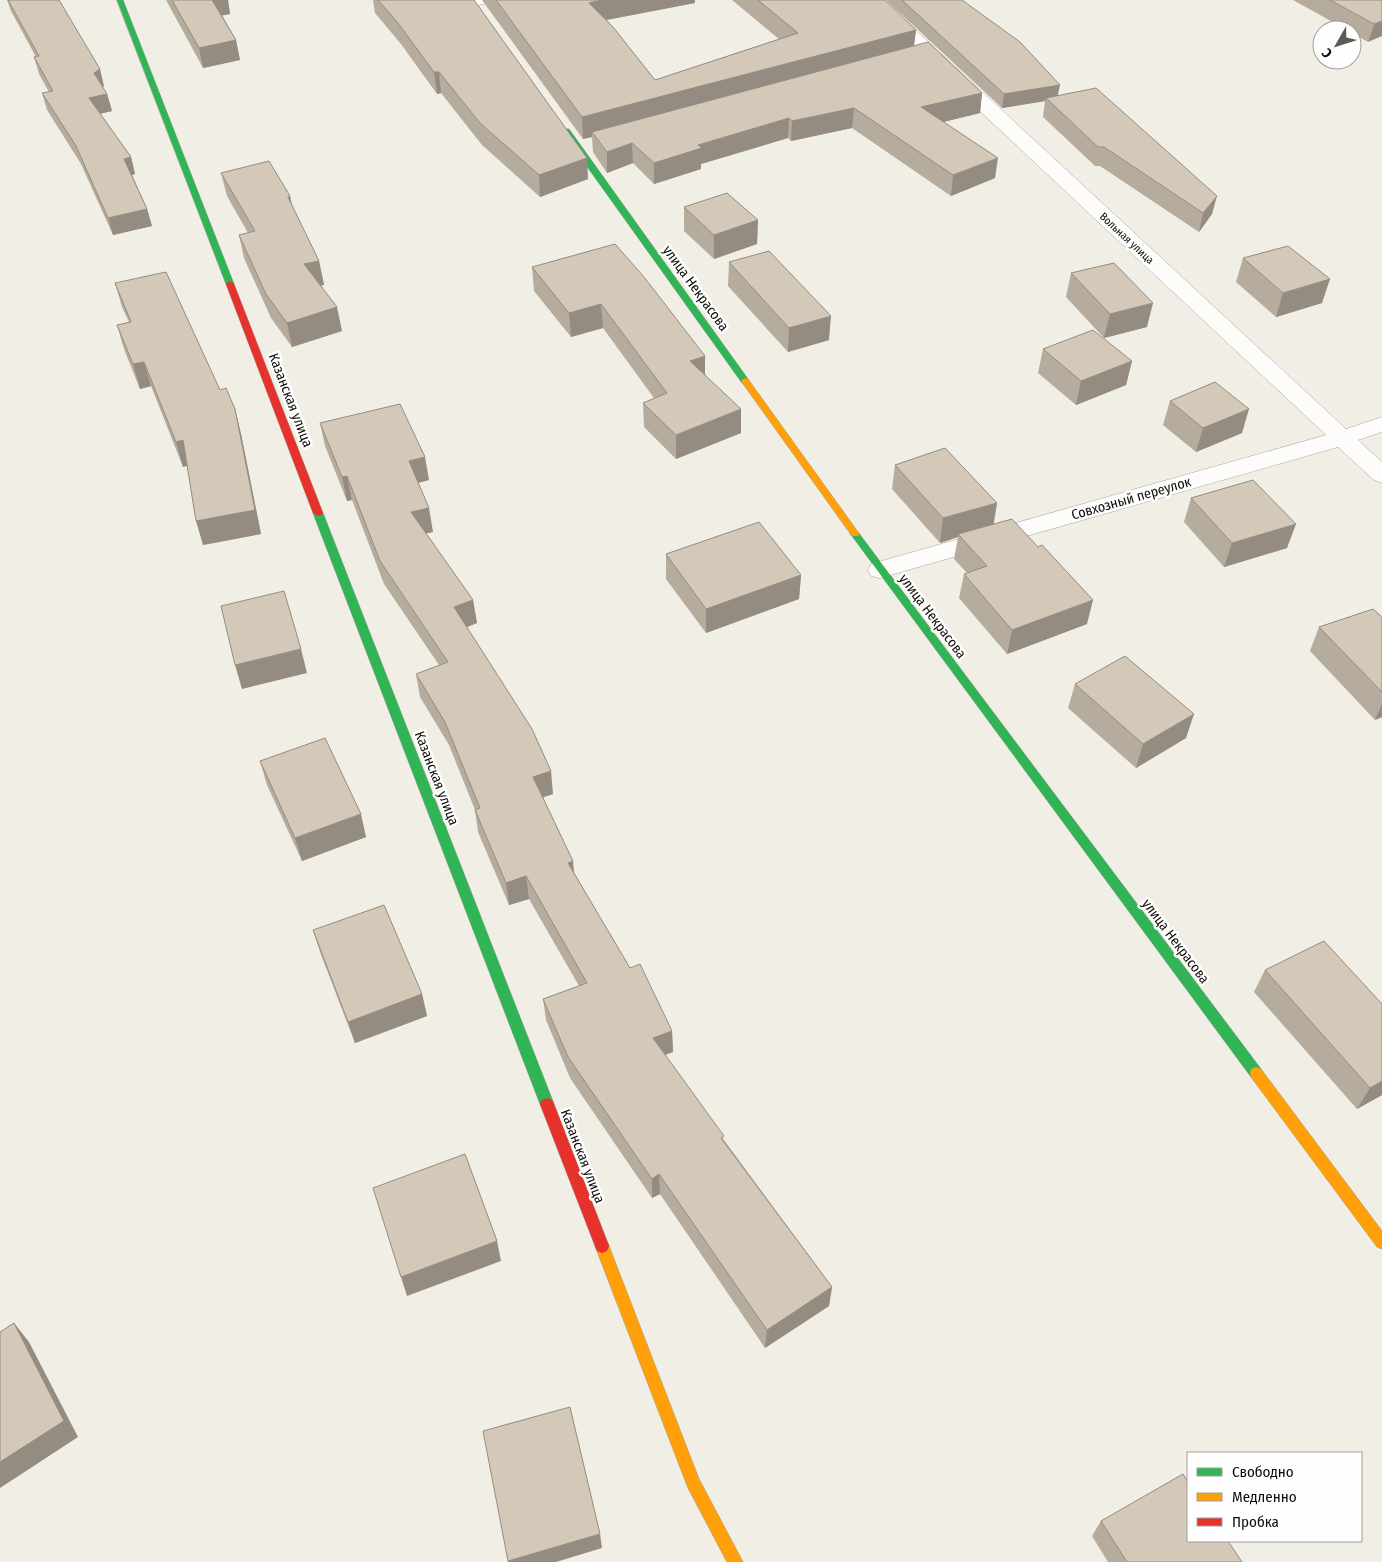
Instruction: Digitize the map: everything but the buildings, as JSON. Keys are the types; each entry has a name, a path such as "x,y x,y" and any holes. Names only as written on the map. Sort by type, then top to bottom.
{"street":[{"name":"Казанская улица","path":"120,0 693,1483 735,1562"},
{"name":"Вольная улица","path":"873,0 919,57 1382,475"},
{"name":"улица Некрасова","path":"561,125 880,570 1382,1242"},
{"path":"578,148 597,143"},
{"name":"Совхозный переулок","path":"880,570 1342,438 1382,424"}],"traffic: fast":[{"path":"120,0 230,284"},
{"path":"566,131 745,381"},
{"path":"318,513 547,1104"},
{"path":"855,534 1256,1073"}],"traffic: slow":[{"path":"745,381 855,534"},
{"path":"1256,1073 1382,1242"},
{"path":"602,1246 693,1483 735,1562"}],"traffic: jam":[{"path":"230,284 318,513"},
{"path":"547,1104 602,1246"}]}
